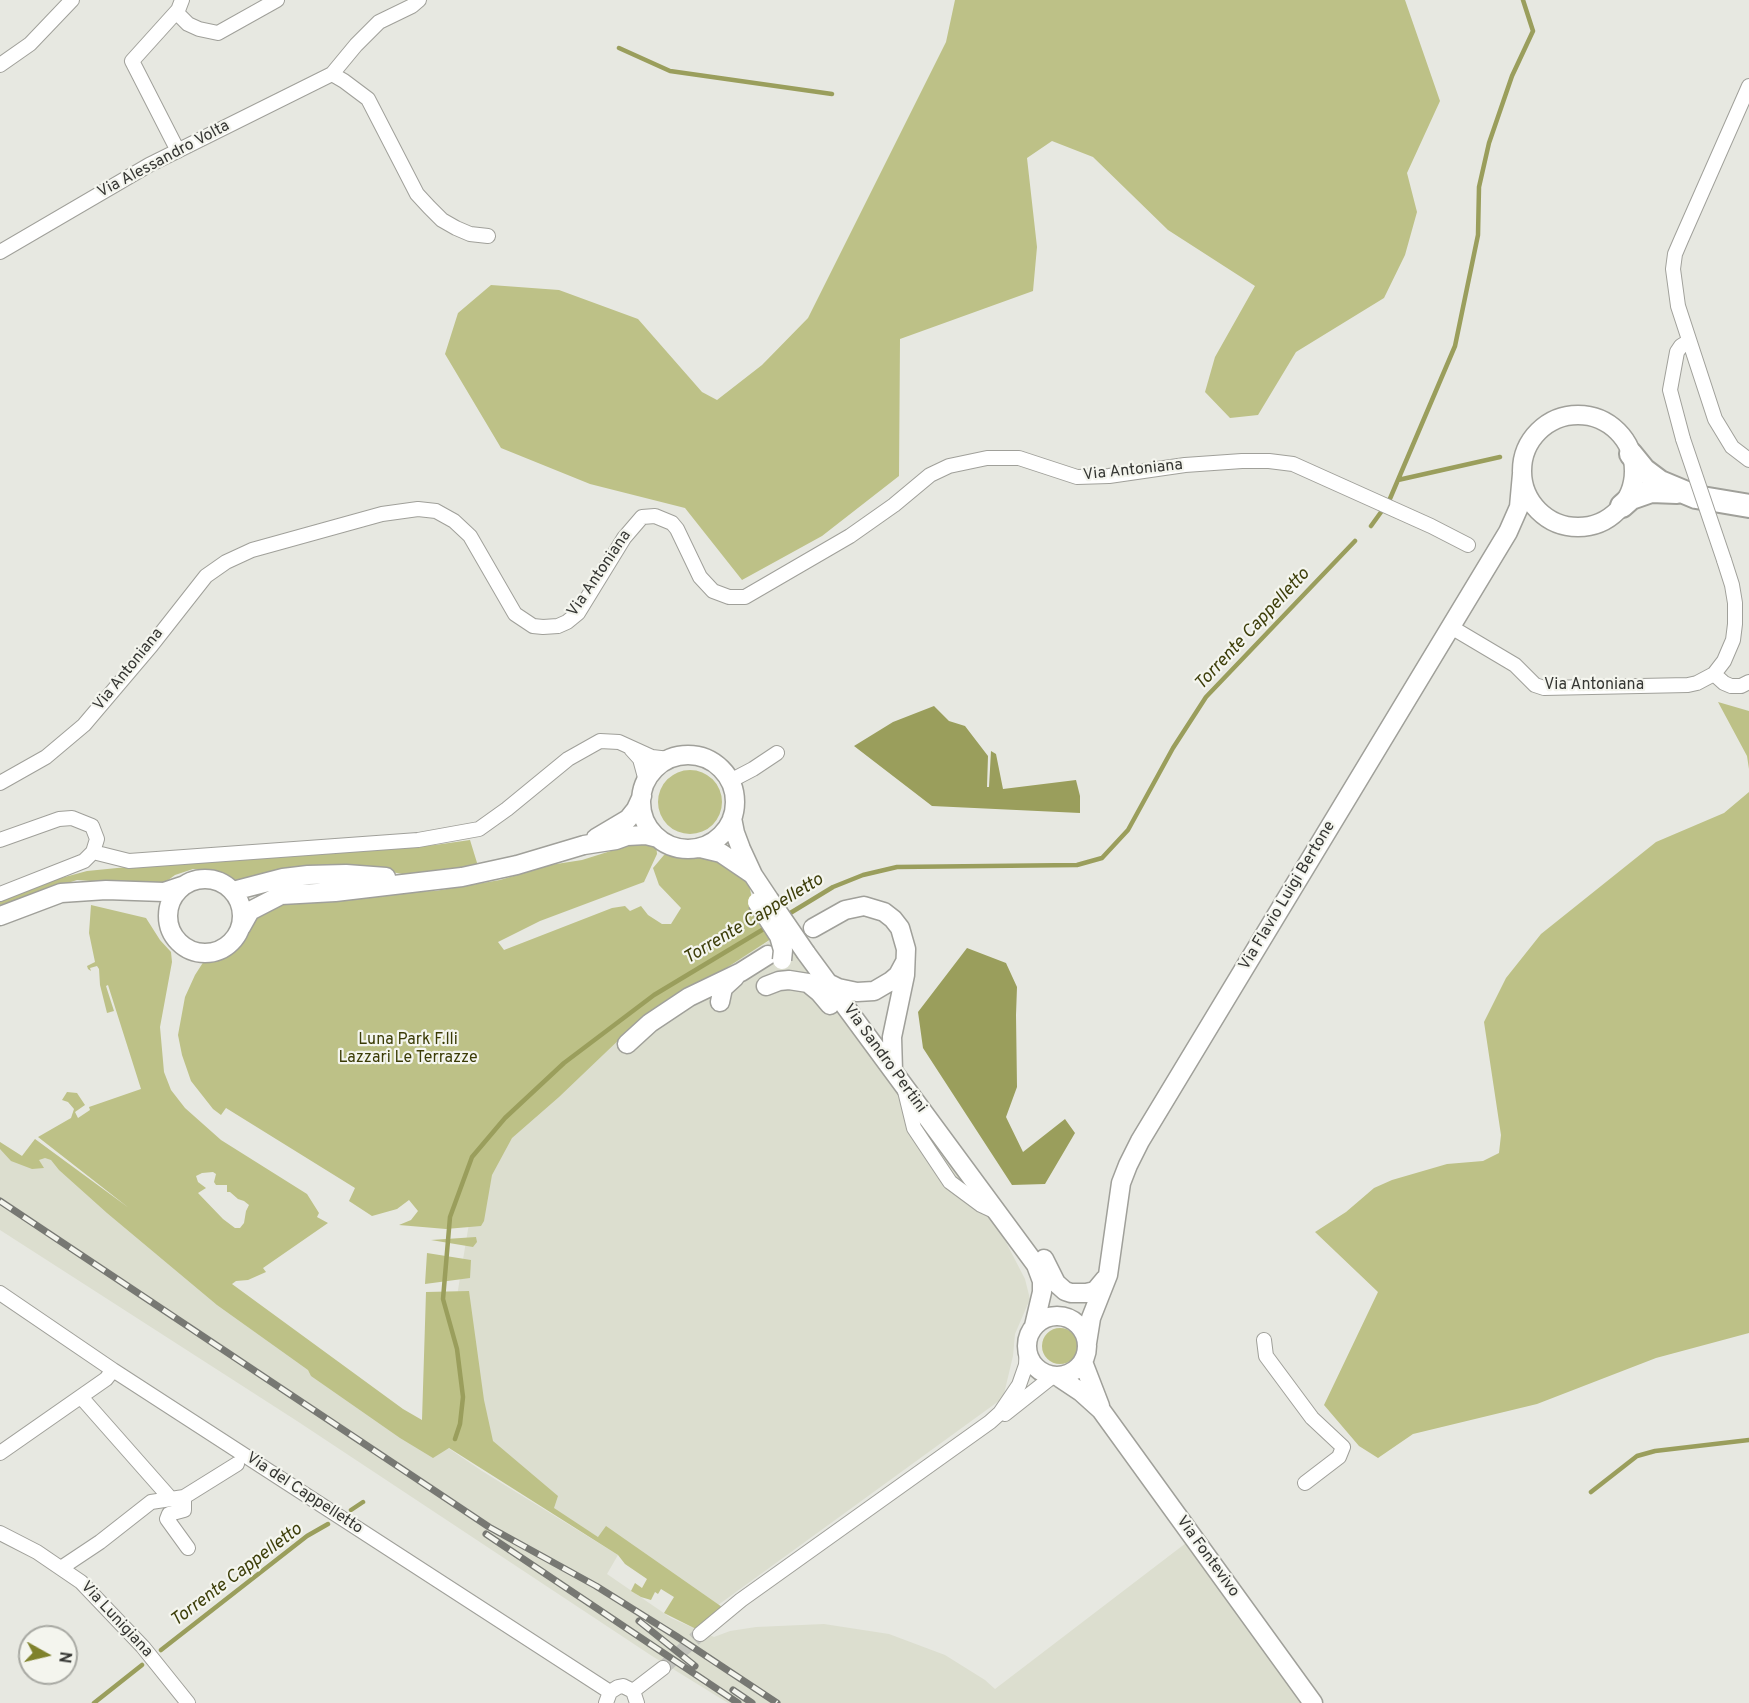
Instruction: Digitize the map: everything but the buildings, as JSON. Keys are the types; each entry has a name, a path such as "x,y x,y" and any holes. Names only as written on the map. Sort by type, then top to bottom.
{"main road":[{"path":"1631,454 1644,470 1660,482 1687,494 1749,506"},
{"path":"1622,506 1631,498 1651,491 1669,490 1687,494"}],"street":[{"path":"0,64 30,44 72,0"},
{"path":"180,5 177,13 188,24 218,33 277,0"},
{"name":"Via Alessandro Volta","path":"0,252 149,165 332,74 379,22 412,6 419,0"},
{"path":"178,150 132,61 180,5"},
{"path":"332,74 368,99 417,194 429,207 442,220 456,228 470,234 488,236"},
{"path":"1749,86 1675,254 1673,269 1677,306 1715,419 1732,447 1749,460"},
{"path":"1689,341 1677,352 1670,390 1683,439 1724,560 1736,603 1733,640 1724,661 1714,674 1731,686 1741,686 1749,682"},
{"path":"1575,414 1593,416 1609,423 1622,435 1631,454 1635,470 1632,489 1622,506 1608,519 1590,526 1571,527 1549,518 1537,509 1526,493 1522,474 1524,456 1531,440 1543,427 1558,418 1575,414"},
{"name":"Via Antoniana","path":"0,783 46,757 84,725 206,576 226,562 252,550 382,514 418,509 436,511 454,521 470,536 515,614 533,626 543,627 558,626 578,613 624,538 642,516 660,517 672,523 705,584 719,594 737,598 745,597 850,536 930,476 949,466 987,458 1019,458 1077,477 1109,476 1185,465 1269,461 1293,464 1468,545"},
{"name":"Via Flavio Luigi Bertone","path":"1087,1343 1088,1327 1108,1275 1121,1183 1140,1141 1508,532 1519,507 1522,474"},
{"name":"Via Flavio Luigi Bertone","path":"1508,532 1520,520 1536,517 1549,518"},
{"name":"Via Antoniana","path":"1451,627 1515,664 1535,685 1544,688 1688,685 1714,674"},
{"path":"93,852 129,861 418,840 479,829 568,759 600,741 609,740 652,757 669,759"},
{"path":"584,845 628,819 636,809 644,788 656,768 669,759 684,755 700,757 714,763 730,781 735,803 732,818 720,836 700,848 685,849 670,846 658,838 648,826 642,812 644,788 640,759 627,746"},
{"path":"730,781 777,753"},
{"path":"0,840 59,819 72,818 87,823 95,830 97,839 93,852 84,861 0,894"},
{"name":"Via Sandro Pertini","path":"732,818 737,840 755,877 763,901 806,953 1018,1240 1036,1265 1052,1304 1065,1317"},
{"path":"106,890 162,907 171,931 178,941 188,949 211,953 221,950 236,936 250,911 281,895 335,892 462,877 584,845 638,834 658,838"},
{"name":"Via Sandro Pertini","path":"700,848 721,853 755,877"},
{"path":"0,916 61,893 106,890 165,892 206,879 248,896 287,885 404,883"},
{"path":"168,918 173,899 186,884"},
{"path":"232,888 240,903 241,927"},
{"path":"627,1044 650,1023 689,997 775,958 783,950 780,936 763,901"},
{"path":"813,928 845,910 864,906 874,908 893,919 900,928 906,949 906,960 904,985 891,1049 898,1079"},
{"path":"775,958 779,970 768,985 789,980 808,983 845,1021 862,1029"},
{"path":"828,983 857,992 874,991 882,988 898,975 906,960"},
{"path":"627,1044 705,999 720,1002 723,988 741,972"},
{"name":"Via Sandro Pertini","path":"1018,1240 1033,1245 1056,1283 1071,1293 1095,1291 1108,1275"},
{"path":"1034,1326 1042,1281"},
{"name":"Via del Cappelletto","path":"0,1293 608,1697"},
{"path":"990,1422 1000,1413 1019,1385 1026,1365 1029,1334 1034,1326 1042,1319 1052,1316 1077,1316 1089,1311 1098,1299"},
{"path":"699,1634 741,1600 1055,1376 1067,1374 1076,1369 1083,1362 1087,1343 1079,1325 1065,1317"},
{"path":"1264,1340 1266,1356 1312,1418 1343,1447 1339,1457 1305,1483"},
{"path":"1027,1344 1032,1363 1039,1370 1055,1376"},
{"name":"Via Fontevivo","path":"1083,1362 1101,1410"},
{"path":"0,1453 106,1379 113,1370"},
{"name":"Via Fontevivo","path":"1055,1376 1072,1385 1101,1410 1313,1703"},
{"path":"81,1396 178,1498 184,1510 169,1514 167,1519 188,1548"},
{"path":"62,1568 151,1502 178,1498 237,1464"},
{"name":"Via Lunigiana","path":"0,1533 37,1552 81,1582 143,1647 188,1703"},
{"path":"608,1697 618,1687 623,1686 635,1697 663,1668"}],"shaded area":[{"path":"934,706 949,721 965,726 988,756 987,787 989,787 991,751 996,754 1003,789 1076,780 1080,796 1080,813 932,806 854,746 893,722"},
{"path":"782,933 995,1221 1025,1279 1030,1299 1015,1334 1013,1356 1003,1398 714,1608 467,1457 457,1296 476,1181 533,1096 699,984"},
{"path":"967,948 1006,963 1017,987 1017,1087 1006,1117 1023,1152 1065,1119 1075,1133 1045,1184 1012,1185 923,1048 918,1012"},
{"path":"35,1139 401,1416 482,1471 618,1555 607,1574 671,1618 714,1637 730,1631 756,1627 824,1624 889,1634 945,1655 985,1680 995,1689 1186,1543 1302,1703 728,1703 652,1656 297,1421 0,1230 0,1142 22,1156"}],"green space":[{"path":"955,0 1405,0 1440,101 1407,173 1417,212 1405,255 1384,298 1296,352 1258,415 1230,418 1205,392 1215,357 1255,286 1168,230 1093,157 1052,141 1027,158 1037,247 1033,291 900,339 899,476 822,536 742,580 685,508 590,484 501,448 445,354 458,313 491,285 559,290 638,319 702,392 717,400 762,365 808,318 946,42"},
{"path":"1718,702 1749,711 1749,769 1747,756"},
{"path":"690,770 708,776 716,784 722,802 716,820 708,828 690,834 672,828 664,820 658,802 664,784 672,776"},
{"path":"1749,792 1749,1333 1656,1358 1537,1404 1413,1434 1378,1458 1359,1446 1324,1405 1378,1292 1315,1232 1346,1212 1374,1188 1392,1180 1447,1164 1483,1161 1499,1153 1501,1135 1484,1022 1506,978 1541,934 1656,842 1724,813"},
{"path":"470,840 478,866 413,876 370,868 311,867 279,869 246,881 239,881 202,869 193,869 175,875 160,886 77,880 0,905 0,900 50,881 87,871 178,862 435,845"},
{"name":"Luna Park F.lli Lazzari Le Terrazze","path":"656,843 657,854 644,882 540,921 498,942 504,950 612,908 625,906 630,911 641,906 648,915 662,924 671,924 681,908 659,885 653,868 664,855 702,850 748,879 752,899 771,939 626,1033 512,1138 492,1175 484,1221 481,1226 446,1229 399,1225 411,1220 418,1211 409,1200 397,1209 372,1216 349,1201 355,1188 226,1108 221,1115 213,1109 191,1081 178,1035 185,997 195,975 204,961 235,943 244,926 281,895 435,891 500,880 550,865 582,860 633,844"},
{"path":"91,905 146,918 171,952 172,962 160,1027 164,1072 171,1090 185,1108 221,1140 307,1194 319,1213 317,1217 328,1223 263,1268 266,1272 232,1284 403,1409 422,1420 426,1292 469,1291 484,1400 493,1441 558,1496 554,1508 598,1537 606,1526 722,1607 700,1631 664,1613 674,1597 661,1589 658,1594 655,1592 651,1600 631,1591 635,1583 642,1588 647,1579 625,1564 618,1555 449,1448 433,1458 400,1438 311,1376 308,1370 217,1305 107,1213 51,1160 45,1158 39,1160 44,1168 32,1169 11,1161 0,1149 0,1142 22,1156 35,1139 129,1208 38,1137 71,1118 74,1109 68,1102 62,1100 67,1092 77,1093 85,1105 75,1112 78,1118 90,1110 89,1107 141,1089 108,985 106,986 114,1011 107,1013 100,985 99,969 97,966 90,968 91,971 87,966 95,962 89,933","holes":["202,1173 216,1174 214,1182 216,1185 227,1185 227,1192 249,1205 244,1223 240,1228 235,1228 223,1219 198,1193 206,1188 198,1182 196,1176"]},
{"path":"476,1237 477,1242 473,1247 431,1240"},
{"path":"427,1253 471,1260 470,1278 425,1284"},
{"path":"1060,1328 1073,1333 1078,1346 1073,1359 1060,1364 1047,1359 1042,1346 1047,1333"}],"waterway":[{"path":"1371,526 1389,501 1455,346 1478,235 1479,187 1489,143 1512,76 1533,31 1523,0"},
{"path":"619,48 670,71 832,94"},
{"path":"1398,480 1500,457"},
{"name":"Torrente Cappelletto","path":"787,915 833,887 863,875 897,867 1077,865 1102,858 1128,830 1173,748 1206,697 1355,541"},
{"name":"Torrente Cappelletto","path":"455,1439 460,1424 463,1397 457,1349 443,1299 450,1217 472,1157 505,1118 564,1063 654,995 767,927"},
{"path":"1591,1492 1637,1456 1655,1451 1749,1440"},
{"name":"Torrente Cappelletto","path":"351,1510 363,1502"},
{"name":"Torrente Cappelletto","path":"161,1650 307,1536 328,1524"},
{"name":"Torrente Cappelletto","path":"94,1703 142,1665"}],"tunnel":[{"path":"663,1668 700,1634"}],"railway":[{"path":"0,1201 489,1527 596,1586 777,1703"},
{"path":"486,1534 738,1703"},
{"path":"639,1621 695,1666"},
{"path":"733,1690 752,1703"}]}
